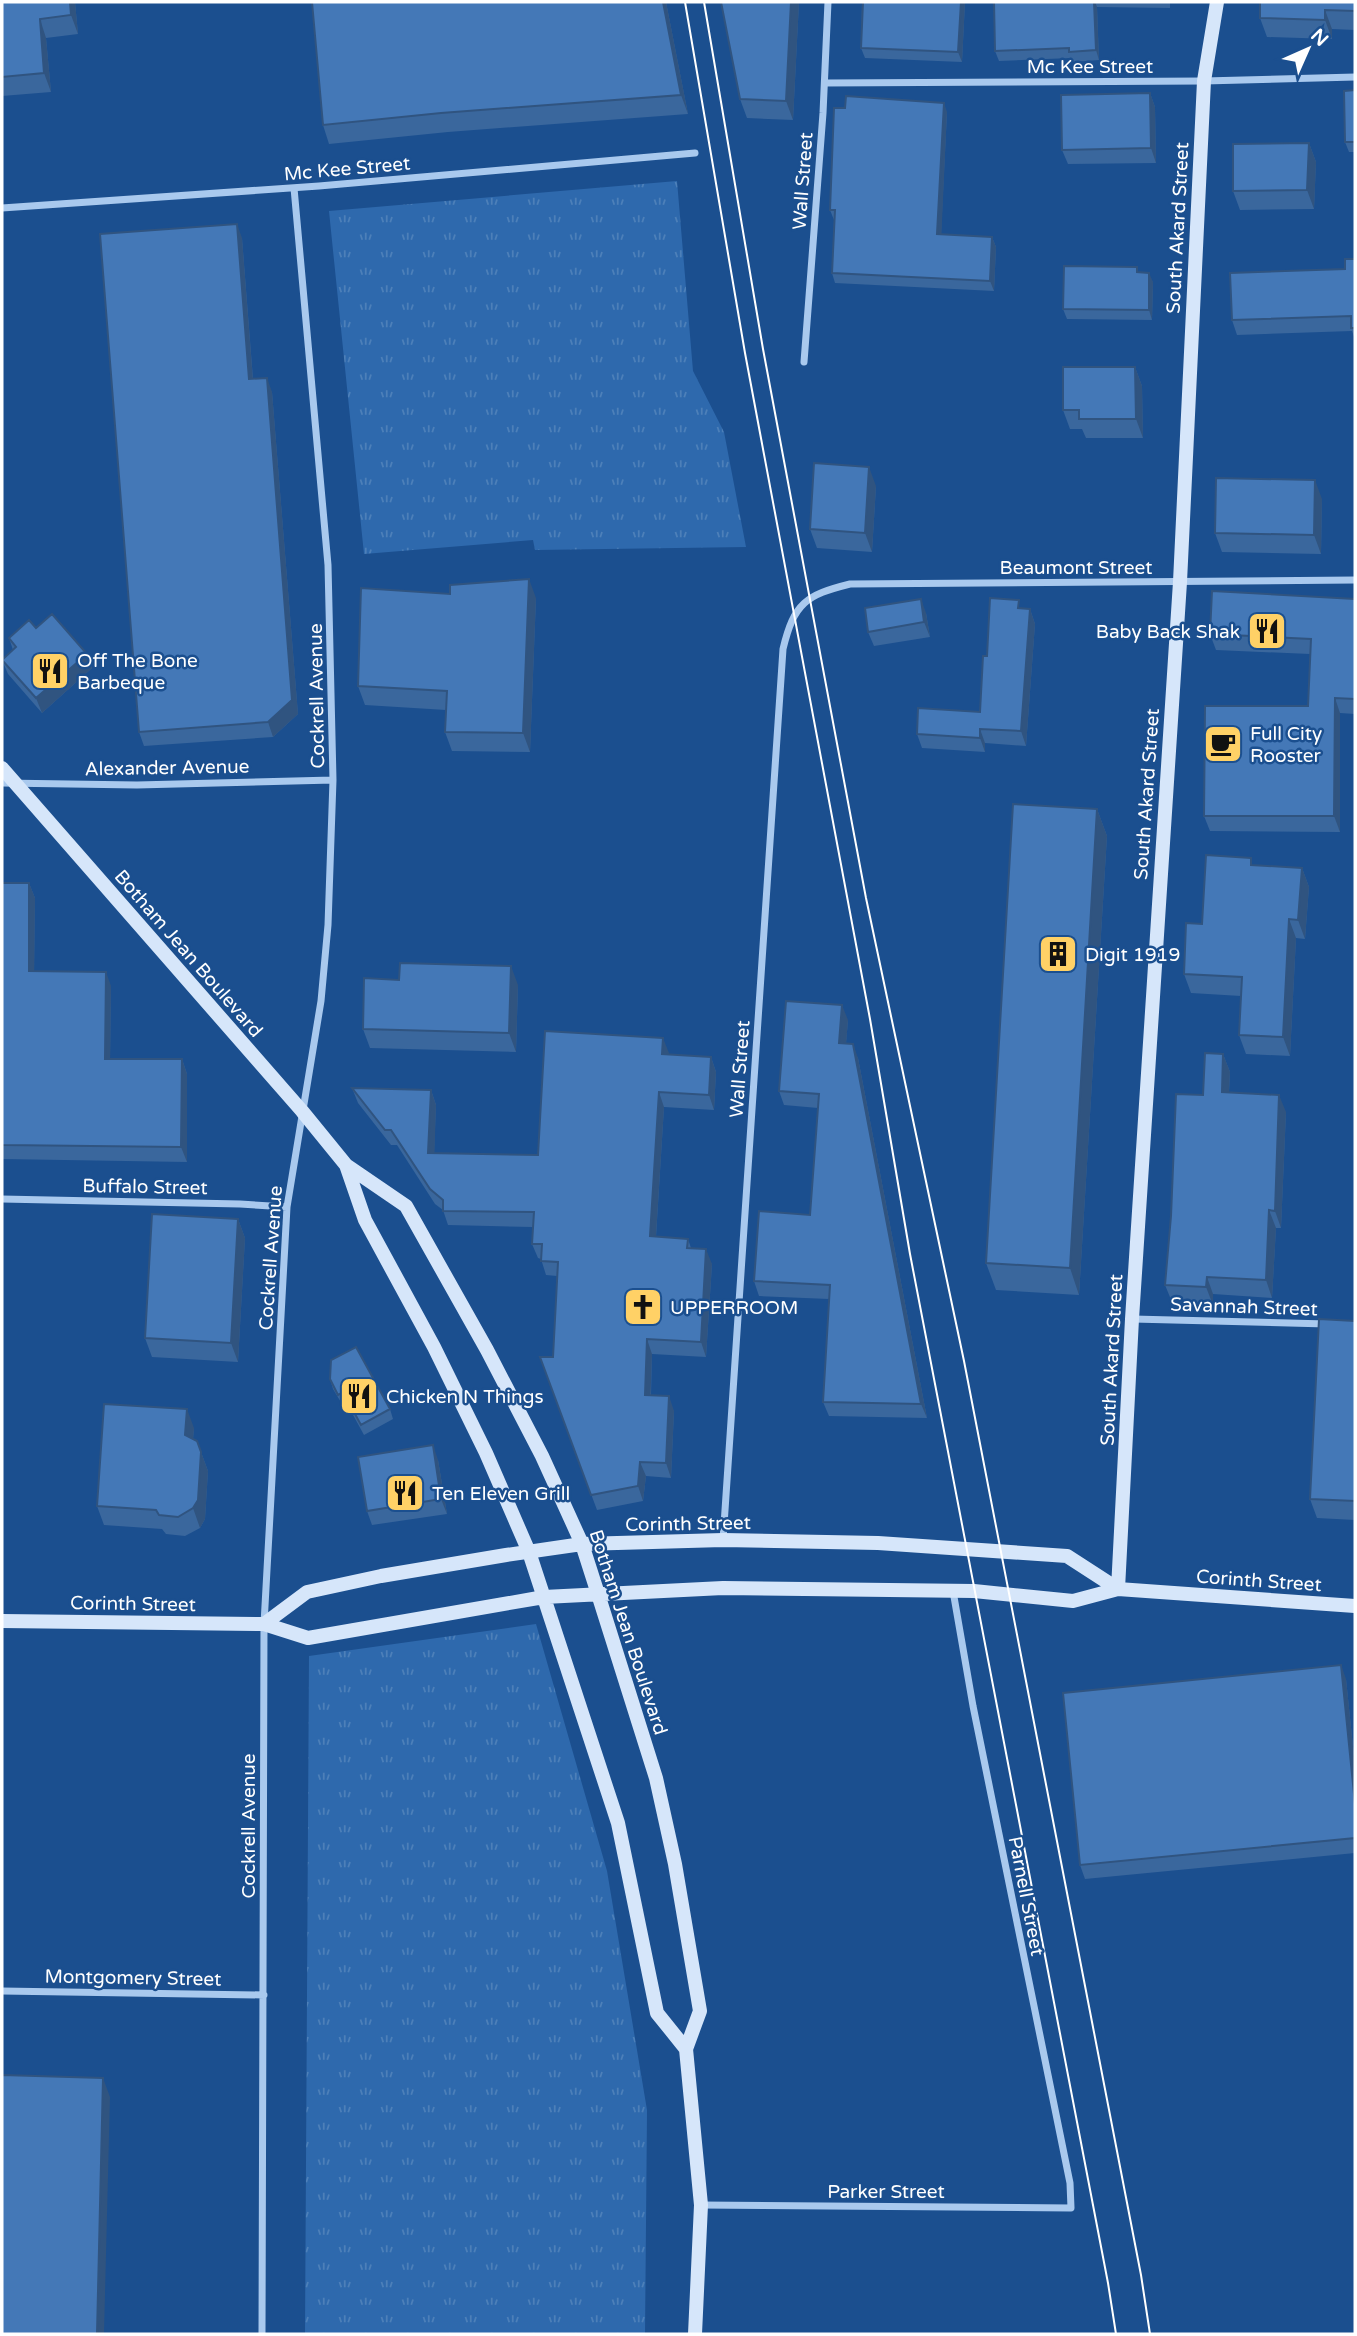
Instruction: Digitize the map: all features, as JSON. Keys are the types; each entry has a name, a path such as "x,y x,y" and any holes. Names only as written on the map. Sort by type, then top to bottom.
{"main road":[{"name":"South Akard Street","path":"1118,1589 1132,1319 1180,582 1204,81 1217,2"},
{"name":"Botham Jean Boulevard","path":"2,768 8,783 302,1111 346,1165 406,1206 488,1350 542,1456 582,1544 656,1779 675,1864 700,2011 686,2049 701,2205 695,2334"},
{"name":"Botham Jean Boulevard","path":"346,1165 365,1220 434,1347 486,1453 529,1552 618,1823 657,2013 686,2049"},
{"name":"Corinth Street","path":"264,1624 307,1592 381,1576 582,1544 723,1540 878,1543 1067,1556 1118,1589"},
{"name":"Corinth Street","path":"2,1621 264,1624 308,1637 544,1597 723,1588 953,1591 1073,1601 1118,1589 1355,1606"}],"street":[{"name":"Wall Street","path":"804,362 825,83 828,2"},
{"name":"Mc Kee Street","path":"825,83 1204,81 1355,77"},
{"name":"Mc Kee Street","path":"2,208 294,188 695,153"},
{"name":"Cockrell Avenue","path":"262,2334 264,1624 287,1207 323,975 328,925 333,780 328,565 294,188"},
{"name":"Beaumont Street","path":"802,605 820,592 850,584 1355,580"},
{"name":"Wall Street","path":"723,1540 783,649 789,626 802,605"},
{"name":"Alexander Avenue","path":"8,783 137,785 333,780"},
{"name":"Buffalo Street","path":"2,1199 287,1207"},
{"name":"Savannah Street","path":"1132,1319 1342,1325"},
{"name":"Parnell Street","path":"953,1591 972,1706 1070,2183 1071,2208"},
{"name":"Montgomery Street","path":"2,1991 264,1995"},
{"name":"Parker Street","path":"701,2205 1071,2208"}],"green space":[{"path":"677,181 693,371 724,432 746,547 535,550 533,540 364,554 329,211"},
{"path":"536,1624 607,1871 647,2110 645,2334 305,2334 309,1656"}],"building":[{"path":"2,2 70,2 71,15 40,19 44,73 2,77"},
{"path":"312,2 663,2 681,95 441,113 323,125"},
{"path":"721,2 791,2 786,101 740,99"},
{"path":"863,2 961,2 958,52 861,48"},
{"path":"994,2 1094,2 1096,50 1069,52 1069,48 995,51"},
{"path":"1260,2 1355,2 1355,11 1325,10 1325,20 1260,18"},
{"path":"1355,90 1355,142 1345,142 1344,91"},
{"path":"1150,93 1151,148 1062,150 1061,95"},
{"path":"846,96 944,103 937,234 992,237 990,281 832,273 835,210 830,210 834,108 845,108"},
{"path":"1309,143 1307,190 1233,191 1233,144"},
{"path":"237,224 249,379 267,378 292,700 268,722 139,732 100,234"},
{"path":"1345,259 1355,259 1355,328 1351,328 1351,316 1232,320 1230,273 1345,269"},
{"path":"1064,266 1137,267 1137,272 1149,273 1149,310 1063,309"},
{"path":"1063,367 1135,367 1136,419 1079,419 1079,410 1063,410"},
{"path":"814,463 869,467 865,533 810,529"},
{"path":"1216,478 1315,480 1314,535 1215,533"},
{"path":"529,579 523,733 445,732 447,691 358,686 361,588 450,594 450,585"},
{"path":"1212,591 1355,599 1355,699 1335,698 1334,816 1204,816 1205,706 1308,706 1311,639 1210,634"},
{"path":"990,598 1019,600 1018,608 1030,609 1021,731 980,729 980,738 917,734 918,708 980,712"},
{"path":"921,599 924,622 868,632 865,608"},
{"name":"Off The Bone Barbeque","path":"52,614 87,654 36,698 2,660 16,647 9,638 29,620 36,628"},
{"name":"Digit 1919","path":"1013,804 1097,809 1070,1268 986,1263"},
{"path":"1206,855 1251,858 1251,865 1302,868 1298,920 1289,919 1283,1037 1239,1035 1242,977 1184,974 1186,923 1202,924"},
{"path":"2,883 29,883 29,971 106,972 105,1059 182,1059 181,1147 2,1145"},
{"path":"400,963 511,966 509,1033 363,1029 364,978 399,980"},
{"path":"786,1001 842,1005 839,1043 853,1044 921,1404 823,1402 830,1285 754,1281 759,1211 810,1215 819,1094 779,1091"},
{"path":"545,1031 663,1038 662,1054 711,1057 709,1095 659,1092 650,1236 688,1239 687,1248 706,1249 701,1342 647,1339 645,1395 669,1396 666,1463 640,1462 638,1486 591,1495 540,1357 553,1357 558,1262 541,1261 542,1244 532,1244 534,1212 443,1211 443,1200 430,1189 391,1130 385,1130 352,1088 431,1090 428,1153 538,1155"},
{"path":"1205,1053 1223,1054 1222,1092 1279,1095 1275,1211 1269,1210 1266,1280 1207,1277 1206,1287 1165,1285 1176,1094 1203,1095"},
{"path":"152,1214 238,1219 231,1343 145,1338"},
{"path":"1319,1319 1355,1321 1355,1501 1310,1499"},
{"name":"Chicken N Things","path":"356,1347 390,1409 361,1425 343,1392 338,1395 330,1379 331,1360"},
{"path":"104,1404 187,1409 185,1435 197,1441 201,1452 198,1500 193,1508 178,1517 159,1515 156,1510 97,1506"},
{"name":"Ten Eleven Grill","path":"433,1445 441,1499 367,1511 358,1457"},
{"path":"1341,1665 1355,1804 1355,1838 1080,1865 1063,1693"},
{"path":"2,2075 103,2078 97,2334 2,2334"}],"tram line":[{"path":"685,2 745,353 870,1019 910,1254 1116,2334"},
{"path":"704,2 763,349 866,898 964,1361 1141,2275 1150,2334"}],"place":[{"name":"Baby Back Shak","path":"1267,631"},
{"name":"Off The Bone Barbeque","path":"50,671"},
{"name":"Full City Rooster","path":"1223,744"},
{"name":"Digit 1919","path":"1058,954"},
{"name":"UPPERROOM","path":"643,1307"},
{"name":"Chicken N Things","path":"359,1396"},
{"name":"Ten Eleven Grill","path":"405,1493"}]}
